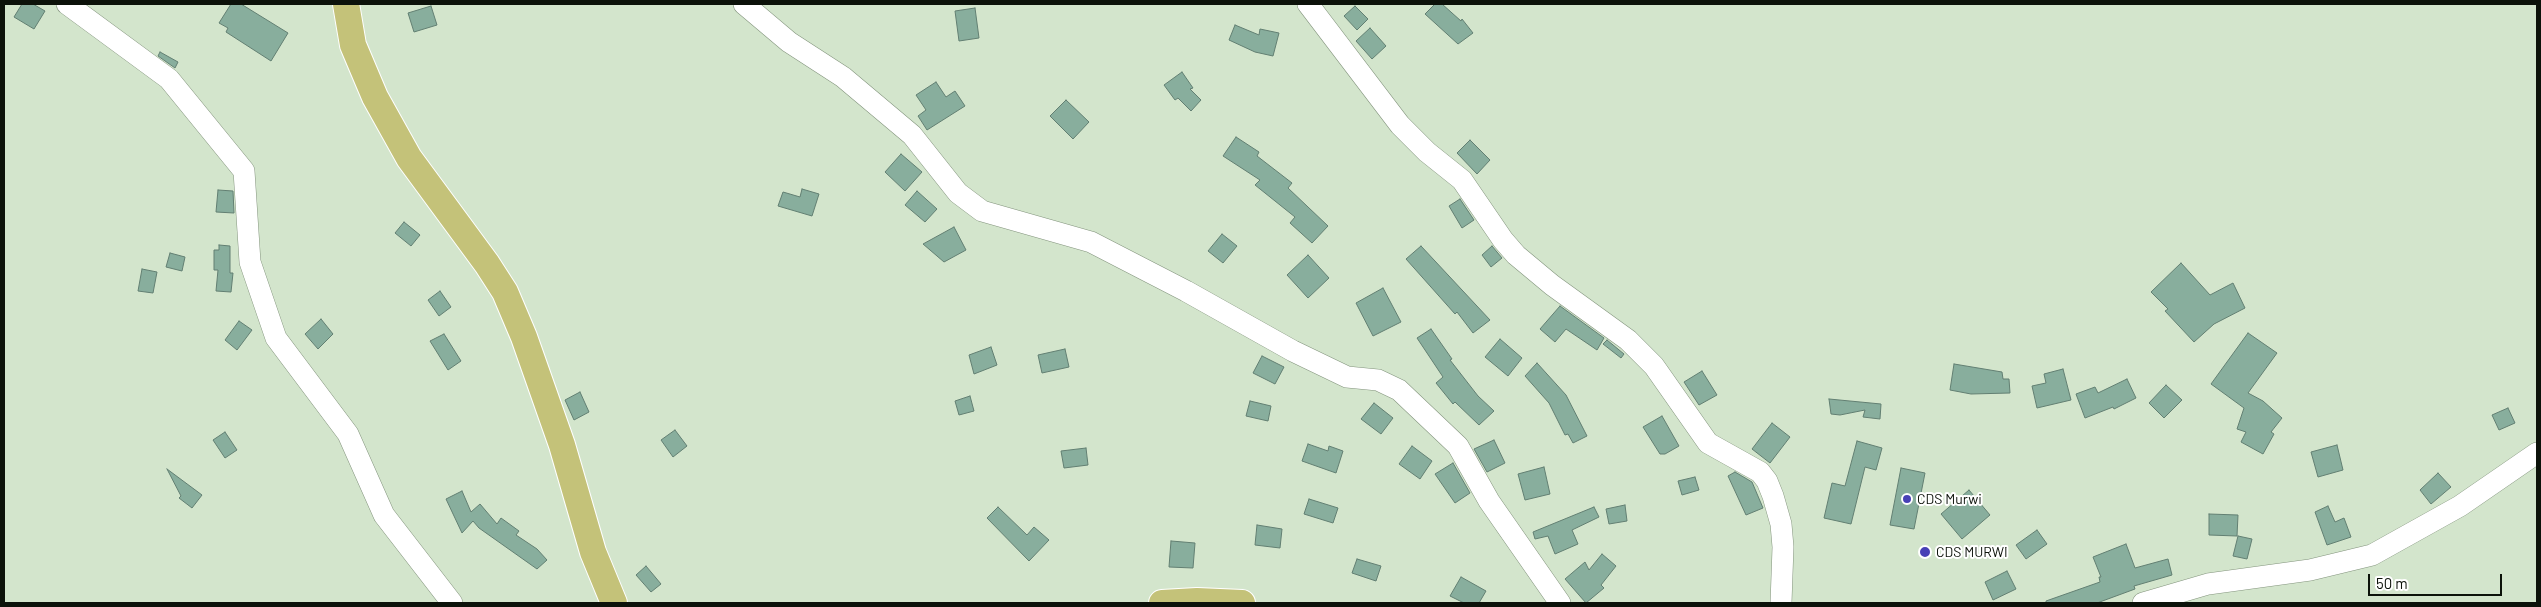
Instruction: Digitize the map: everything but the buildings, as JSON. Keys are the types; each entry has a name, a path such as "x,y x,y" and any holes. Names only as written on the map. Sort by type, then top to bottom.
{"main road":[{"path":"346,4 353,44 375,97 409,158 487,264 504,292 524,337 562,445 593,552 614,603"},
{"path":"1162,603 1197,601 1242,603"}],"street":[{"path":"67,4 169,79 244,171 250,262 276,338 348,434 384,515 452,603"},
{"path":"744,4 789,42 843,77 912,135 958,193 982,211 1091,242 1186,291 1293,351 1347,377 1378,380 1399,390 1458,446 1489,501 1560,603"},
{"path":"1308,4 1400,125 1427,152 1462,180 1503,240 1516,255 1552,285 1628,340 1654,366 1708,443 1764,476 1773,496 1781,524 1783,547 1781,603"},
{"path":"2143,603 2208,584 2310,570 2372,555 2460,506 2537,453"}],"place":[{"name":"CDS Murwi","path":"1907,499"},
{"name":"CDS MURWI","path":"1925,552"}]}
